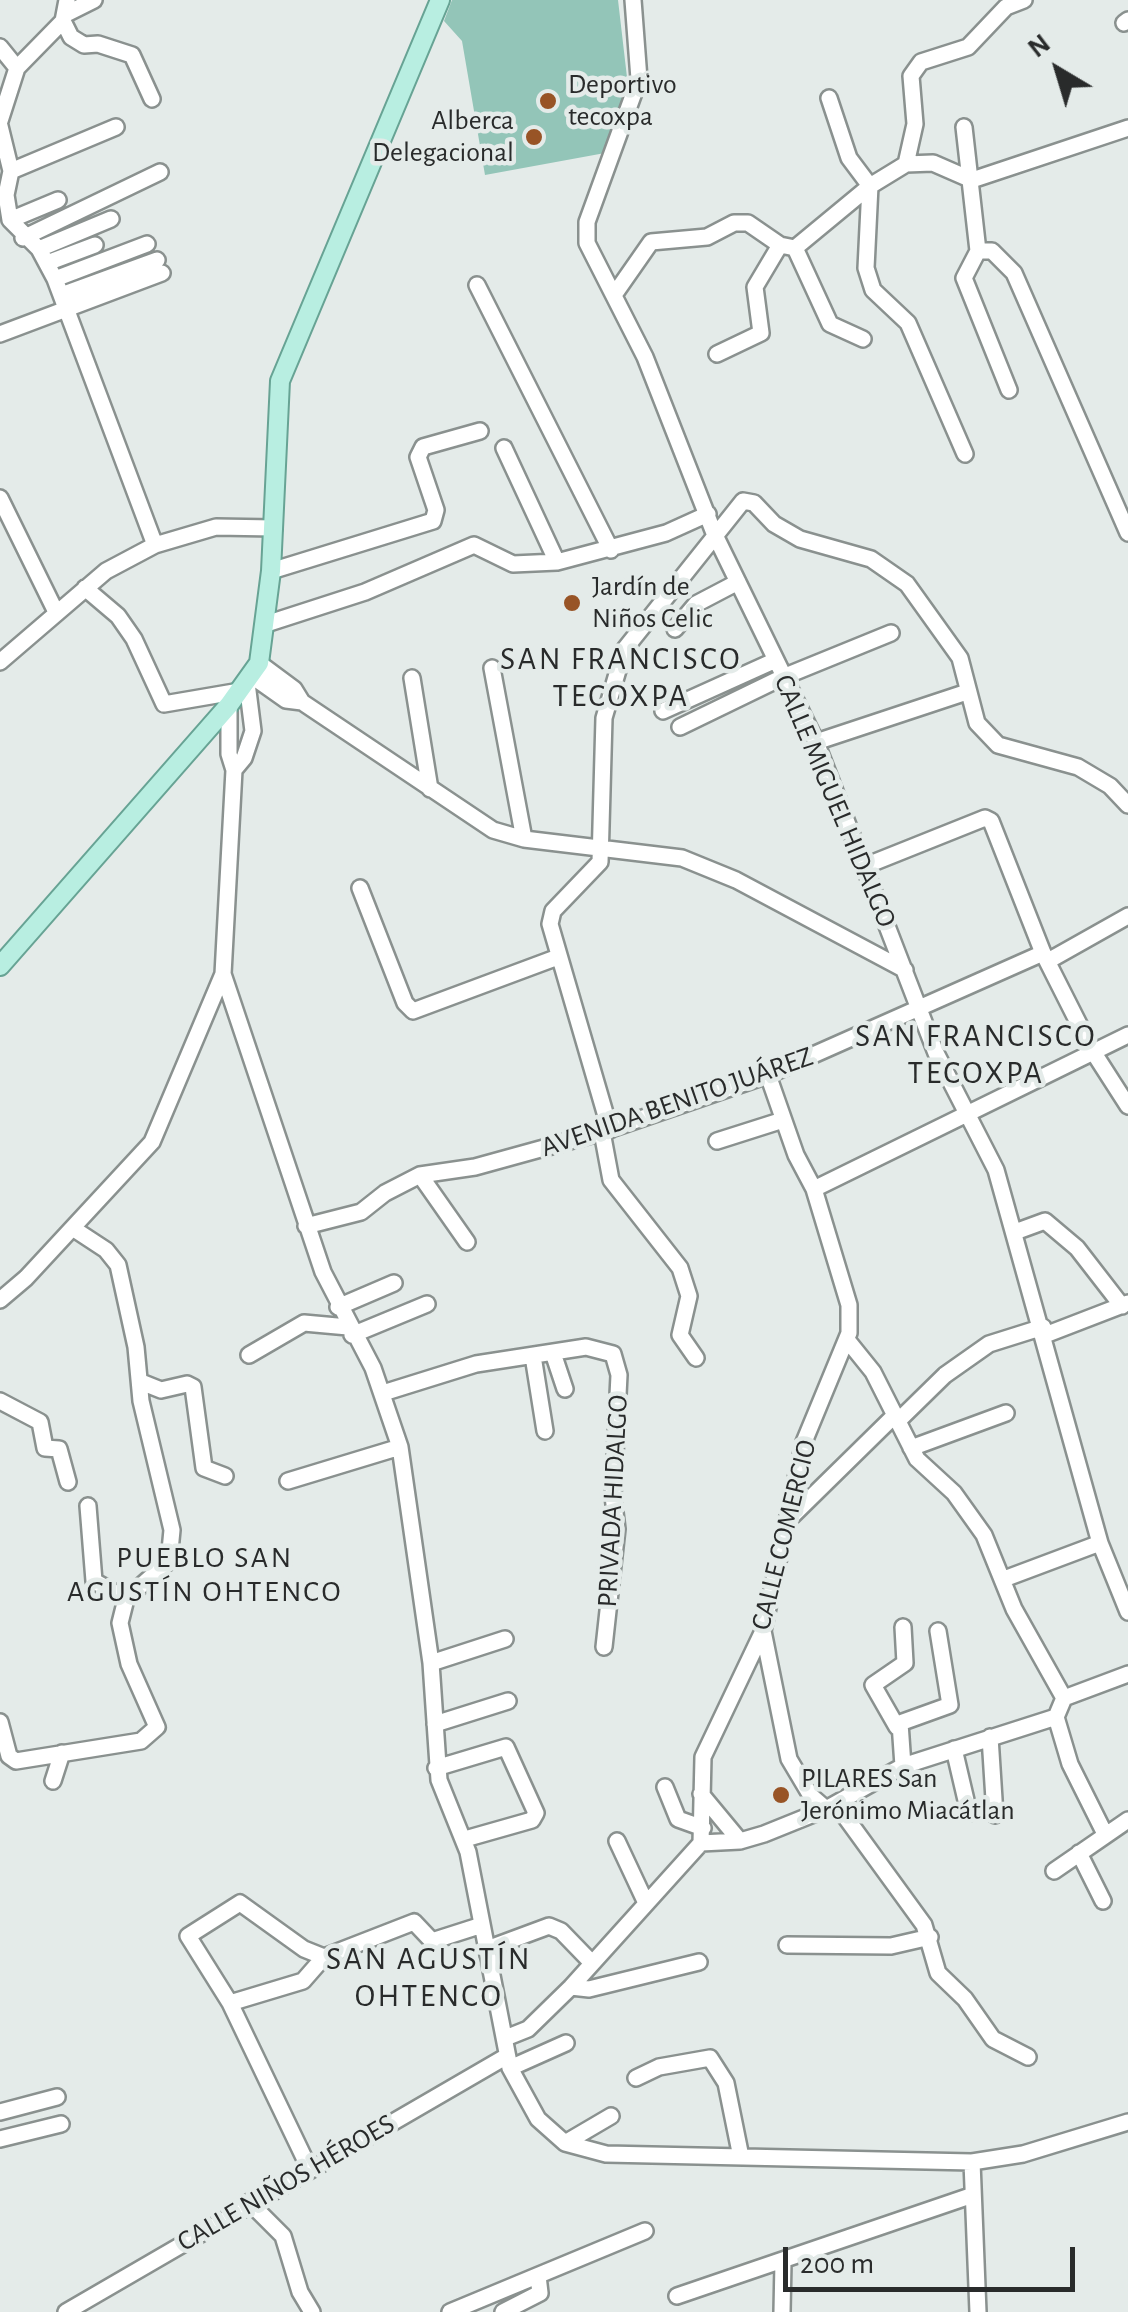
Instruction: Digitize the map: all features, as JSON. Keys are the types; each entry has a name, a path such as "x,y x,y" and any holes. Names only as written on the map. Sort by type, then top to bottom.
{"main road":[{"path":"0,966 246,684 266,624 280,381 440,0"}],"street":[{"path":"94,0 66,11 17,68 0,124 11,171 6,195 10,220 43,256 61,295 155,545"},
{"name":"CALLE MIGUEL HIDALGO","path":"632,0 639,79 584,233 644,356 714,533 816,742 936,1054 996,1170 1044,1331 1100,1544 1128,1612"},
{"path":"906,164 916,124 911,76 920,62 968,47 1006,7 1024,0"},
{"path":"66,11 71,37 84,44 98,44 132,55 152,98"},
{"path":"0,47 17,68"},
{"path":"829,98 849,158 870,186 866,268 873,290 908,323 966,454"},
{"path":"11,171 116,126"},
{"path":"964,127 978,251 964,278 1009,390"},
{"path":"717,354 761,333 754,287 788,246 906,164 933,163 972,180 1128,128"},
{"path":"23,238 160,172"},
{"path":"10,220 58,200"},
{"path":"43,256 110,219"},
{"path":"614,295 651,242 707,237 734,222 748,223 788,246 830,324 864,339"},
{"path":"0,334 147,244"},
{"path":"43,256 95,245"},
{"path":"978,251 992,251 1014,273 1128,533"},
{"path":"61,295 159,266"},
{"path":"477,285 611,550"},
{"path":"271,571 433,521 436,510 418,457 424,447 480,431"},
{"path":"504,448 557,562"},
{"path":"0,498 56,612"},
{"path":"696,1358 680,1336 689,1296 680,1268 610,1180 606,1131 550,924 553,911 598,866 604,718 624,650 714,533 743,501 754,503 774,524 800,539 871,559 907,584 935,620 960,658 977,723 998,744 1078,767 1110,786 1128,805"},
{"path":"266,624 365,592 474,545 513,564 557,562 666,533 708,514"},
{"path":"0,662 85,588 155,545 216,527 274,528"},
{"path":"675,629 696,604 738,582"},
{"path":"85,588 118,616 134,639 164,704 246,684 302,702 493,830 524,840 682,858 736,880 904,970"},
{"path":"680,727 784,677 891,633"},
{"path":"663,711 776,660"},
{"path":"492,668 524,840"},
{"path":"412,678 430,789"},
{"path":"0,1300 74,1228 152,1142 224,974 234,770 230,754 246,684"},
{"path":"234,770 244,758 253,731 246,684"},
{"path":"816,742 967,692"},
{"path":"865,866 984,818 994,826 1046,957 1092,1050 1128,1106"},
{"path":"360,888 412,1012 558,957"},
{"name":"AVENIDA BENITO JUÁREZ","path":"306,1226 361,1212 385,1192 420,1175 475,1167 606,1131 768,1075 1046,957 1128,916"},
{"path":"224,974 306,1226 338,1307 383,1393 400,1448 432,1663 436,1768 465,1840 508,2037 508,2062 538,2119 565,2143 606,2154 972,2162 1024,2154 1128,2122"},
{"path":"814,1189 1128,1035"},
{"path":"768,1075 814,1189 849,1306 848,1342 874,1372 911,1448 926,1469 962,1504 984,1535 1014,1609 1064,1698"},
{"path":"717,1141 783,1120"},
{"path":"420,1175 467,1242"},
{"path":"786,1524 896,1418 945,1375 989,1344 1044,1331 1125,1304 1077,1248 1044,1221 1015,1232"},
{"path":"0,1722 12,1760 141,1741 157,1727 129,1664 120,1622 126,1599 169,1561 173,1550 118,1265 106,1250 74,1228"},
{"path":"338,1307 394,1282"},
{"path":"249,1355 304,1323 350,1331 427,1304"},
{"name":"CALLE COMERCIO","path":"702,1836 700,1772 709,1736 763,1631 804,1442 848,1342"},
{"name":"PRIVADA HIDALGO","path":"383,1393 448,1371 605,1348 618,1363 612,1496 617,1529 604,1647"},
{"path":"554,1353 566,1389"},
{"path":"533,1356 546,1431"},
{"path":"140,1382 161,1390 186,1384 193,1387 204,1468 225,1476"},
{"path":"0,1401 40,1422 45,1448 60,1449 68,1482"},
{"path":"911,1448 1006,1413"},
{"path":"288,1481 400,1448"},
{"path":"88,1506 94,1581 126,1599"},
{"path":"1004,1579 1100,1544"},
{"path":"1112,1572 1128,1564"},
{"path":"903,1627 905,1663 873,1684 897,1727 904,1766"},
{"path":"763,1631 789,1760 810,1796 831,1806 930,1937 938,1973 965,1999 986,2032 1028,2057"},
{"path":"897,1727 906,1720 950,1705 938,1631"},
{"path":"432,1663 506,1640"},
{"path":"1105,1834 1070,1764 1056,1717 1064,1698 1128,1674"},
{"path":"435,1724 508,1701"},
{"path":"665,1787 678,1818 702,1836 740,1842 831,1806 904,1766 1056,1717"},
{"path":"990,1737 995,1815"},
{"path":"954,1749 969,1813"},
{"path":"436,1768 507,1750 536,1817 465,1840"},
{"path":"53,1781 62,1753"},
{"path":"700,1794 740,1842"},
{"path":"1054,1871 1128,1820"},
{"path":"508,2037 528,2029 571,1987 702,1836"},
{"path":"616,1841 646,1903"},
{"path":"1079,1853 1102,1902"},
{"path":"310,2170 230,2003 188,1936 240,1902 304,1950 324,1957"},
{"path":"230,2003 303,1982 324,1957 414,1922 432,1941 482,1925"},
{"path":"486,1949 549,1926 561,1931 592,1963"},
{"path":"787,1945 891,1946 930,1937"},
{"path":"571,1987 589,1989 699,1962"},
{"name":"CALLE NIÑOS HÉROES","path":"66,2312 250,2202 508,2062 566,2043"},
{"path":"636,2078 659,2067 710,2058 726,2083 742,2157"},
{"path":"0,2112 58,2097"},
{"path":"565,2143 611,2116"},
{"path":"0,2140 61,2124"},
{"path":"972,2162 979,2312"},
{"path":"677,2296 972,2195"},
{"path":"250,2202 283,2236 300,2292 312,2312"},
{"path":"450,2312 645,2231"},
{"path":"782,2312 783,2262"},
{"path":"503,2312 540,2293 538,2276"}],"green space":[{"name":"Deportivo tecoxpa","path":"452,0 618,0 628,86 605,153 485,175 462,41 444,21"}],"place":[{"name":"Deportivo tecoxpa","path":"548,101"},
{"name":"Alberca Delegacional","path":"534,137"},
{"name":"Jardín de Niños Celic","path":"572,603"},
{"name":"PILARES San Jerónimo Miacátlan","path":"781,1795"}],"district":[{"name":"SAN FRANCISCO TECOXPA","path":"621,678"},
{"name":"SAN FRANCISCO TECOXPA","path":"976,1054"},
{"name":"PUEBLO SAN AGUSTÍN OHTENCO","path":"205,1575"},
{"name":"SAN AGUSTÍN OHTENCO","path":"429,1978"}]}
